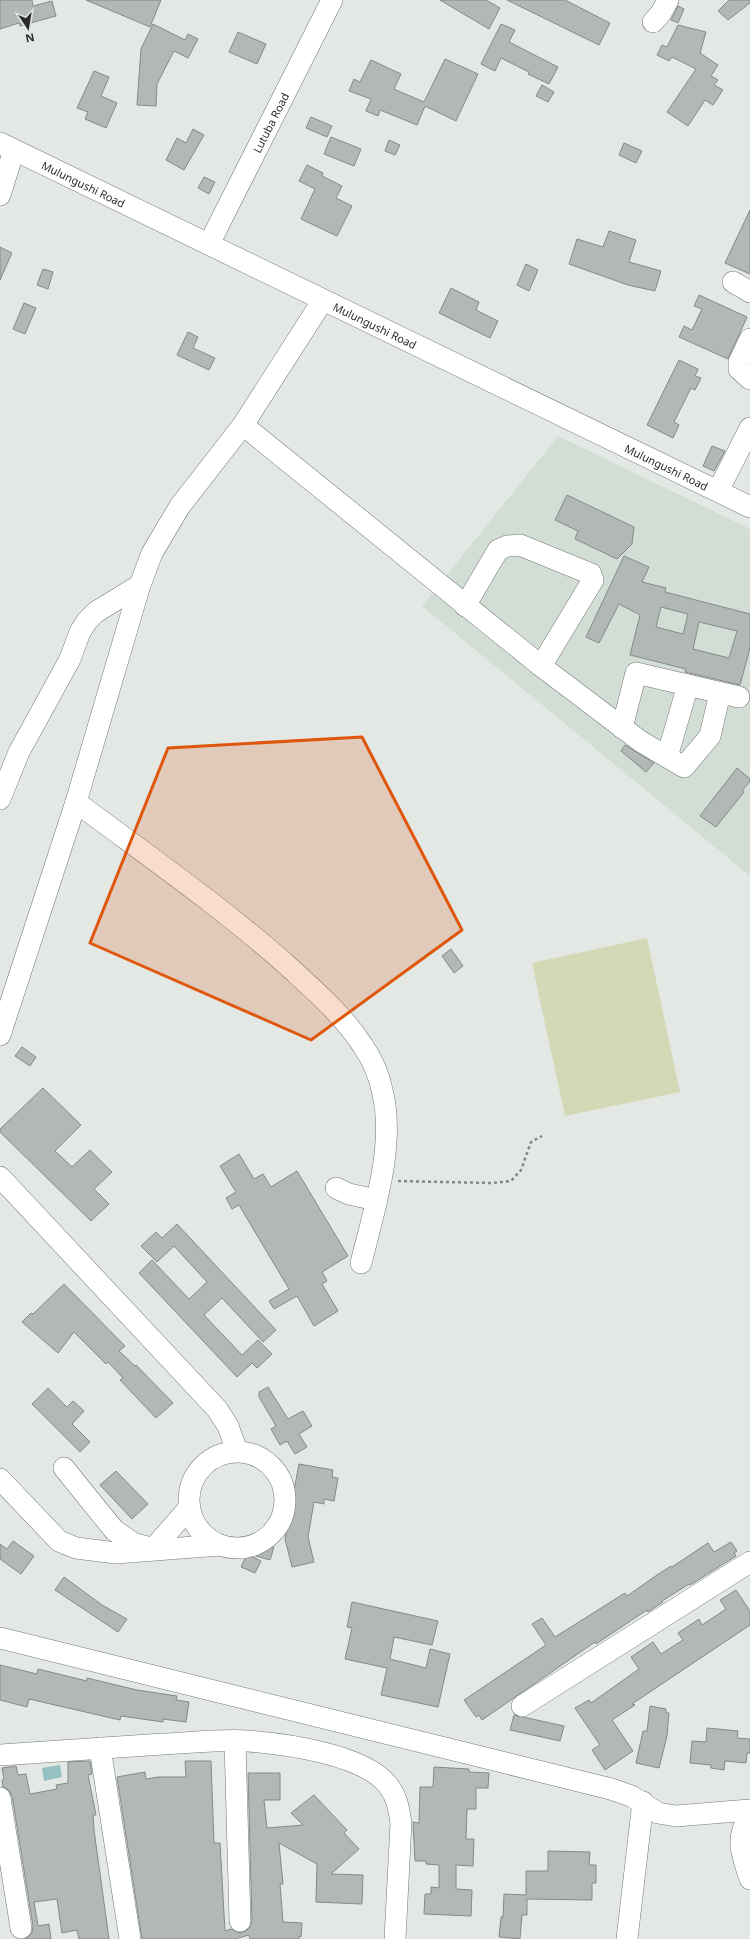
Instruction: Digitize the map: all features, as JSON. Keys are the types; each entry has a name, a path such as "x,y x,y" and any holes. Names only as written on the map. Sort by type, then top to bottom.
{"street":[{"name":"Lutuba Road","path":"209,244 332,0"},
{"path":"653,22 661,13 668,0"},
{"name":"Mulungushi Road","path":"7,147 718,490 750,507"},
{"path":"0,195 7,147"},
{"path":"0,1035 76,802 140,585 152,553 180,506 243,425 324,300"},
{"path":"750,339 739,362 739,369 750,379"},
{"path":"243,425 541,666 622,728 640,741 684,767 710,736 729,695 636,673 622,728"},
{"path":"718,490 750,428"},
{"path":"466,606 498,550 507,546 520,545 591,574 593,580 541,666"},
{"path":"0,800 19,752 70,659 80,632 87,621 96,612 140,585"},
{"path":"668,758 688,685"},
{"path":"76,802 256,938 329,1005 364,1046 376,1069 383,1091 386,1114 386,1145 381,1177 361,1263"},
{"path":"0,1177 218,1409 228,1426 237,1451"},
{"path":"336,1188 348,1194 376,1200"},
{"path":"0,1479 59,1541 76,1548 116,1553 220,1545 235,1548 251,1547 265,1540 276,1530 283,1516 286,1501 284,1485 277,1472 266,1461 252,1454 237,1451 220,1454 206,1462 195,1475 189,1491 189,1508 195,1524 205,1537 220,1545"},
{"path":"64,1468 114,1530 133,1543 153,1549"},
{"path":"153,1549 189,1508"},
{"path":"522,1706 750,1562"},
{"path":"0,1638 611,1789 643,1802 658,1813 676,1816 750,1810"},
{"path":"235,1741 240,1921"},
{"path":"0,1755 235,1741 290,1746 328,1755 363,1767 387,1784 395,1796 399,1808 401,1823 395,1939"},
{"path":"100,1748 130,1939"},
{"path":"0,1798 21,1928"},
{"path":"627,1939 643,1802"},
{"path":"750,1813 740,1834 740,1844 750,1879"}],"path":[{"path":"381,1177 396,1181 492,1183 511,1181 521,1170 531,1142 542,1136"}],"highlighted area":[{"path":"362,737 462,930 311,1040 90,943 168,748"}],"shaded area":[{"path":"558,436 750,529 750,876 422,606"}],"green space":[{"path":"647,938 680,1092 565,1116 532,963"}],"water":[{"path":"60,1765 62,1777 44,1781 42,1768"}],"building":[{"path":"0,0 32,0 33,6 52,1 56,16 20,26 19,23 0,29"},
{"path":"86,0 161,0 150,27"},
{"path":"440,0 486,0 500,8 489,29"},
{"path":"507,0 565,0 610,23 599,45"},
{"path":"729,0 750,0 750,3 728,20 718,11"},
{"path":"678,6 684,9 678,23 671,20"},
{"path":"153,24 185,40 188,34 198,39 188,58 174,51 157,84 156,106 137,105 141,49"},
{"path":"501,24 515,30 509,42 558,67 549,84 528,74 529,72 501,58 495,71 481,64"},
{"path":"678,25 706,32 700,53 718,65 711,76 718,80 714,85 723,90 713,105 705,100 688,126 667,112 696,69 672,57 669,61 657,55 662,45 667,47"},
{"path":"238,32 266,44 257,64 229,52"},
{"path":"445,59 478,74 456,121 425,106 417,125 380,110 378,116 366,111 371,99 349,91 354,79 360,82 371,60 401,74 394,89 424,102"},
{"path":"94,71 109,77 101,96 117,103 106,128 85,119 88,112 77,108"},
{"path":"542,85 554,92 548,102 536,96"},
{"path":"311,117 332,126 327,137 306,128"},
{"path":"193,129 204,135 184,170 166,160 177,138 186,143"},
{"path":"331,137 361,149 354,166 324,154"},
{"path":"389,140 400,145 395,155 385,151"},
{"path":"624,143 642,151 636,163 619,155"},
{"path":"307,165 323,173 322,176 342,186 336,198 352,206 337,236 301,219 315,189 299,181"},
{"path":"204,177 215,182 209,194 198,188"},
{"path":"750,210 750,274 725,263"},
{"path":"609,231 636,240 629,262 661,271 655,291 628,285 569,264 577,239 603,247"},
{"path":"0,247 12,253 0,280"},
{"path":"526,264 538,270 529,291 517,285"},
{"path":"43,269 53,272 48,289 37,285"},
{"path":"451,288 479,302 476,310 498,321 490,338 439,313"},
{"path":"699,295 747,317 728,359 679,337 684,326 692,330 702,309 694,306"},
{"path":"24,303 36,308 25,334 13,329"},
{"path":"188,332 198,337 193,348 215,358 209,370 177,355"},
{"path":"679,360 698,369 695,376 701,378 695,390 691,388 674,422 679,425 673,438 647,425"},
{"path":"712,446 725,451 714,471 703,466"},
{"path":"567,495 634,527 632,544 617,559 575,539 578,531 555,520"},
{"path":"624,556 649,567 642,582 666,588 665,592 750,614 750,648 740,685 685,672 686,669 630,655 640,615 619,604 599,643 586,637","holes":["661,607 688,614 683,634 656,627","699,622 737,631 729,658 693,649"]},
{"path":"625,745 654,763 646,772 621,751"},
{"path":"737,768 750,779 750,781 742,791 744,792 716,827 700,816"},
{"path":"451,949 463,966 454,973 442,956"},
{"path":"22,1047 36,1057 30,1066 15,1056"},
{"path":"43,1088 81,1125 55,1151 72,1167 90,1150 112,1172 94,1189 109,1204 91,1221 0,1132 0,1129"},
{"path":"239,1154 254,1179 263,1174 271,1187 297,1171 348,1256 322,1272 327,1281 322,1284 338,1311 314,1326 297,1296 274,1309 269,1301 289,1289 239,1205 232,1209 226,1198 236,1192 220,1166"},
{"path":"177,1224 276,1330 263,1342 222,1298 204,1315 242,1355 258,1340 272,1354 257,1368 252,1363 237,1377 139,1273 152,1260 189,1299 207,1282 174,1246 157,1262 141,1246 156,1232 162,1238"},
{"path":"64,1284 125,1346 119,1351 135,1366 136,1365 173,1403 156,1418 120,1380 123,1378 108,1362 106,1364 74,1332 58,1353 22,1322 31,1313 33,1314"},
{"path":"268,1387 288,1419 303,1411 312,1426 299,1434 307,1447 295,1454 287,1441 280,1445 271,1429 276,1426 259,1397 259,1392"},
{"path":"48,1388 67,1407 73,1401 84,1411 72,1424 90,1442 80,1452 32,1404"},
{"path":"299,1464 333,1470 332,1477 338,1478 334,1501 324,1499 324,1504 314,1502 308,1537 314,1562 292,1567 285,1539"},
{"path":"116,1471 148,1504 132,1519 100,1485"},
{"path":"13,1541 34,1556 21,1574 0,1559 0,1544 7,1549"},
{"path":"731,1542 737,1551 734,1553 736,1556 662,1601 663,1602 648,1612 647,1610 596,1644 595,1642 482,1720 479,1715 476,1717 464,1700 546,1645 532,1624 542,1618 555,1637 625,1593 627,1596 708,1543 714,1552"},
{"path":"260,1543 274,1547 270,1560 256,1556"},
{"path":"247,1554 261,1561 255,1573 241,1567"},
{"path":"64,1577 102,1605 127,1619 118,1632 55,1590"},
{"path":"736,1590 750,1611 750,1625 632,1704 635,1705 612,1720 633,1751 605,1770 592,1750 600,1745 575,1708 589,1700 591,1703 639,1669 631,1657 653,1642 661,1654 683,1640 678,1633 699,1619 702,1625 726,1609 720,1600"},
{"path":"352,1602 438,1621 432,1645 394,1637 390,1659 426,1668 430,1649 450,1654 438,1707 381,1695 387,1668 345,1659 352,1628 347,1627"},
{"path":"0,1665 37,1674 38,1669 87,1681 87,1678 137,1690 177,1696 176,1700 189,1702 186,1722 163,1719 163,1722 121,1716 120,1720 29,1699 27,1707 0,1700"},
{"path":"650,1706 666,1709 666,1713 669,1713 667,1736 659,1768 636,1763 643,1731 647,1731"},
{"path":"514,1715 564,1726 560,1741 510,1730"},
{"path":"707,1728 738,1731 737,1738 750,1739 750,1753 747,1753 746,1763 725,1761 724,1770 711,1768 711,1765 690,1763 692,1741 706,1742"},
{"path":"90,1761 92,1774 88,1775 96,1815 93,1815 94,1830 109,1939 79,1939 77,1930 62,1933 57,1899 34,1902 38,1926 49,1924 51,1939 25,1939 32,1933 33,1926 12,1796 9,1790 3,1787 2,1780 4,1779 2,1768 16,1766 18,1775 26,1774 30,1794 57,1789 56,1785 68,1783 68,1762"},
{"path":"185,1761 211,1761 214,1843 220,1843 225,1931 231,1929 240,1933 246,1931 250,1927 252,1921 248,1773 280,1773 280,1800 264,1800 267,1828 303,1825 291,1813 314,1795 347,1830 344,1833 359,1849 331,1874 363,1875 362,1904 316,1902 317,1864 279,1843 283,1884 280,1884 283,1922 302,1923 301,1937 299,1936 299,1939 250,1939 249,1935 235,1939 142,1939 117,1777 145,1772 146,1779 158,1777 186,1777"},
{"path":"434,1767 469,1769 469,1772 489,1773 488,1788 476,1788 476,1809 467,1809 466,1839 474,1839 473,1866 456,1865 456,1889 472,1890 471,1916 424,1914 425,1894 431,1894 431,1887 439,1888 439,1865 426,1864 426,1861 415,1861 413,1822 419,1823 420,1787 433,1787"},
{"path":"548,1851 590,1852 589,1865 596,1865 596,1883 592,1883 592,1900 527,1899 527,1915 522,1915 520,1939 499,1937 501,1917 503,1917 504,1894 526,1895 526,1871 548,1871"}]}
